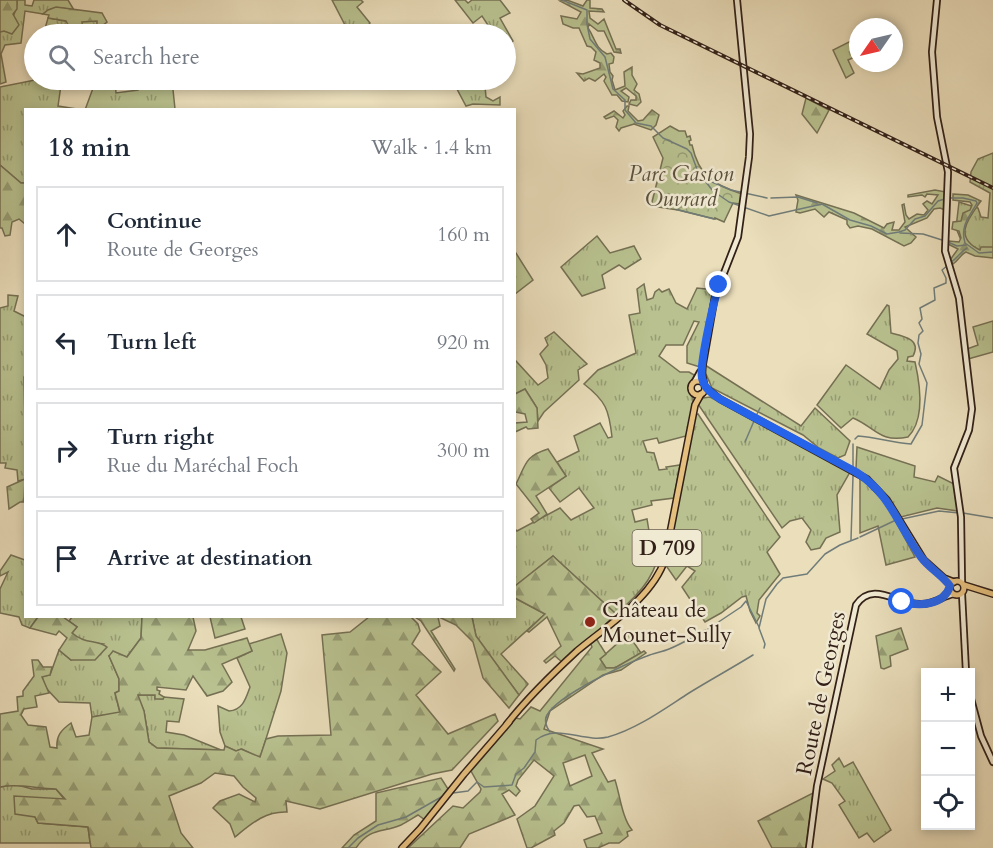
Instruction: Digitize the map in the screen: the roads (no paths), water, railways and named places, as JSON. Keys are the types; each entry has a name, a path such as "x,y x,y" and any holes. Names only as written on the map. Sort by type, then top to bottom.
{"main road":[{"path":"703,390 693,393 691,388 695,381 700,381 703,390 867,479 881,493 929,566 957,588 974,589 993,594"},
{"name":"D 709","path":"403,848 507,724 544,685 634,602 651,581 661,563 695,405 703,390"},
{"name":"D 709","path":"693,393 695,405"}],"street":[{"path":"703,390 703,364 715,296 738,237 746,192 750,138 736,0"},
{"path":"937,0 932,52 936,111 946,158 948,198 945,251 959,298 972,409 969,430 955,463 955,482 961,517 961,574 957,588 963,603 966,668"},
{"path":"695,381 703,364"},
{"name":"Route de Georges","path":"809,848 817,786 856,605 864,597 875,592 902,602 928,604 957,588"},
{"path":"975,714 981,736 993,762"}],"waterway":[{"path":"562,0 587,10 590,39 605,57 613,89 625,100 625,110 636,123 651,126 663,138 687,149 691,153 698,172 713,191 729,202 769,216 822,204 850,220 871,226 887,234 905,230 915,219 925,216 938,201 963,198 977,203 964,227 965,243 979,253 993,252"},
{"path":"705,179 731,190 767,198"},
{"path":"771,198 798,197 817,203"},
{"path":"679,210 714,219"},
{"path":"900,233 923,234 942,240"},
{"path":"948,242 957,246 966,245"},
{"path":"951,262 967,248"},
{"path":"855,439 858,436 911,444 922,425 927,383 919,364 921,354 918,343 919,335 923,331 919,323 922,319 920,308 935,300 934,288 946,283 942,270 947,266"},
{"path":"756,416 760,408"},
{"path":"745,442 754,421"},
{"path":"853,444 853,468"},
{"path":"851,540 853,476"},
{"path":"902,519 939,511 959,513"},
{"path":"963,513 993,518"},
{"path":"860,537 896,520"},
{"path":"764,648 765,644 759,628 766,599 777,584 783,578 807,574 825,554 858,538"},
{"path":"708,629 741,607 746,601 759,627"},
{"path":"550,732 547,728 546,717 564,698 609,673 674,647 706,630"},
{"path":"453,793 468,791 477,782 484,787 512,785 516,774 524,768 535,752 536,740 544,735 562,733 599,738 619,733 650,718 753,655"},
{"path":"348,848 358,838 378,825 406,817 443,796"}],"railway":[{"path":"624,0 660,25 993,188"}],"place":[{"name":"Château de Mounet-Sully","path":"590,622"}],"park label":[{"name":"Parc Gaston Ouvrard","path":"681,186"}]}
